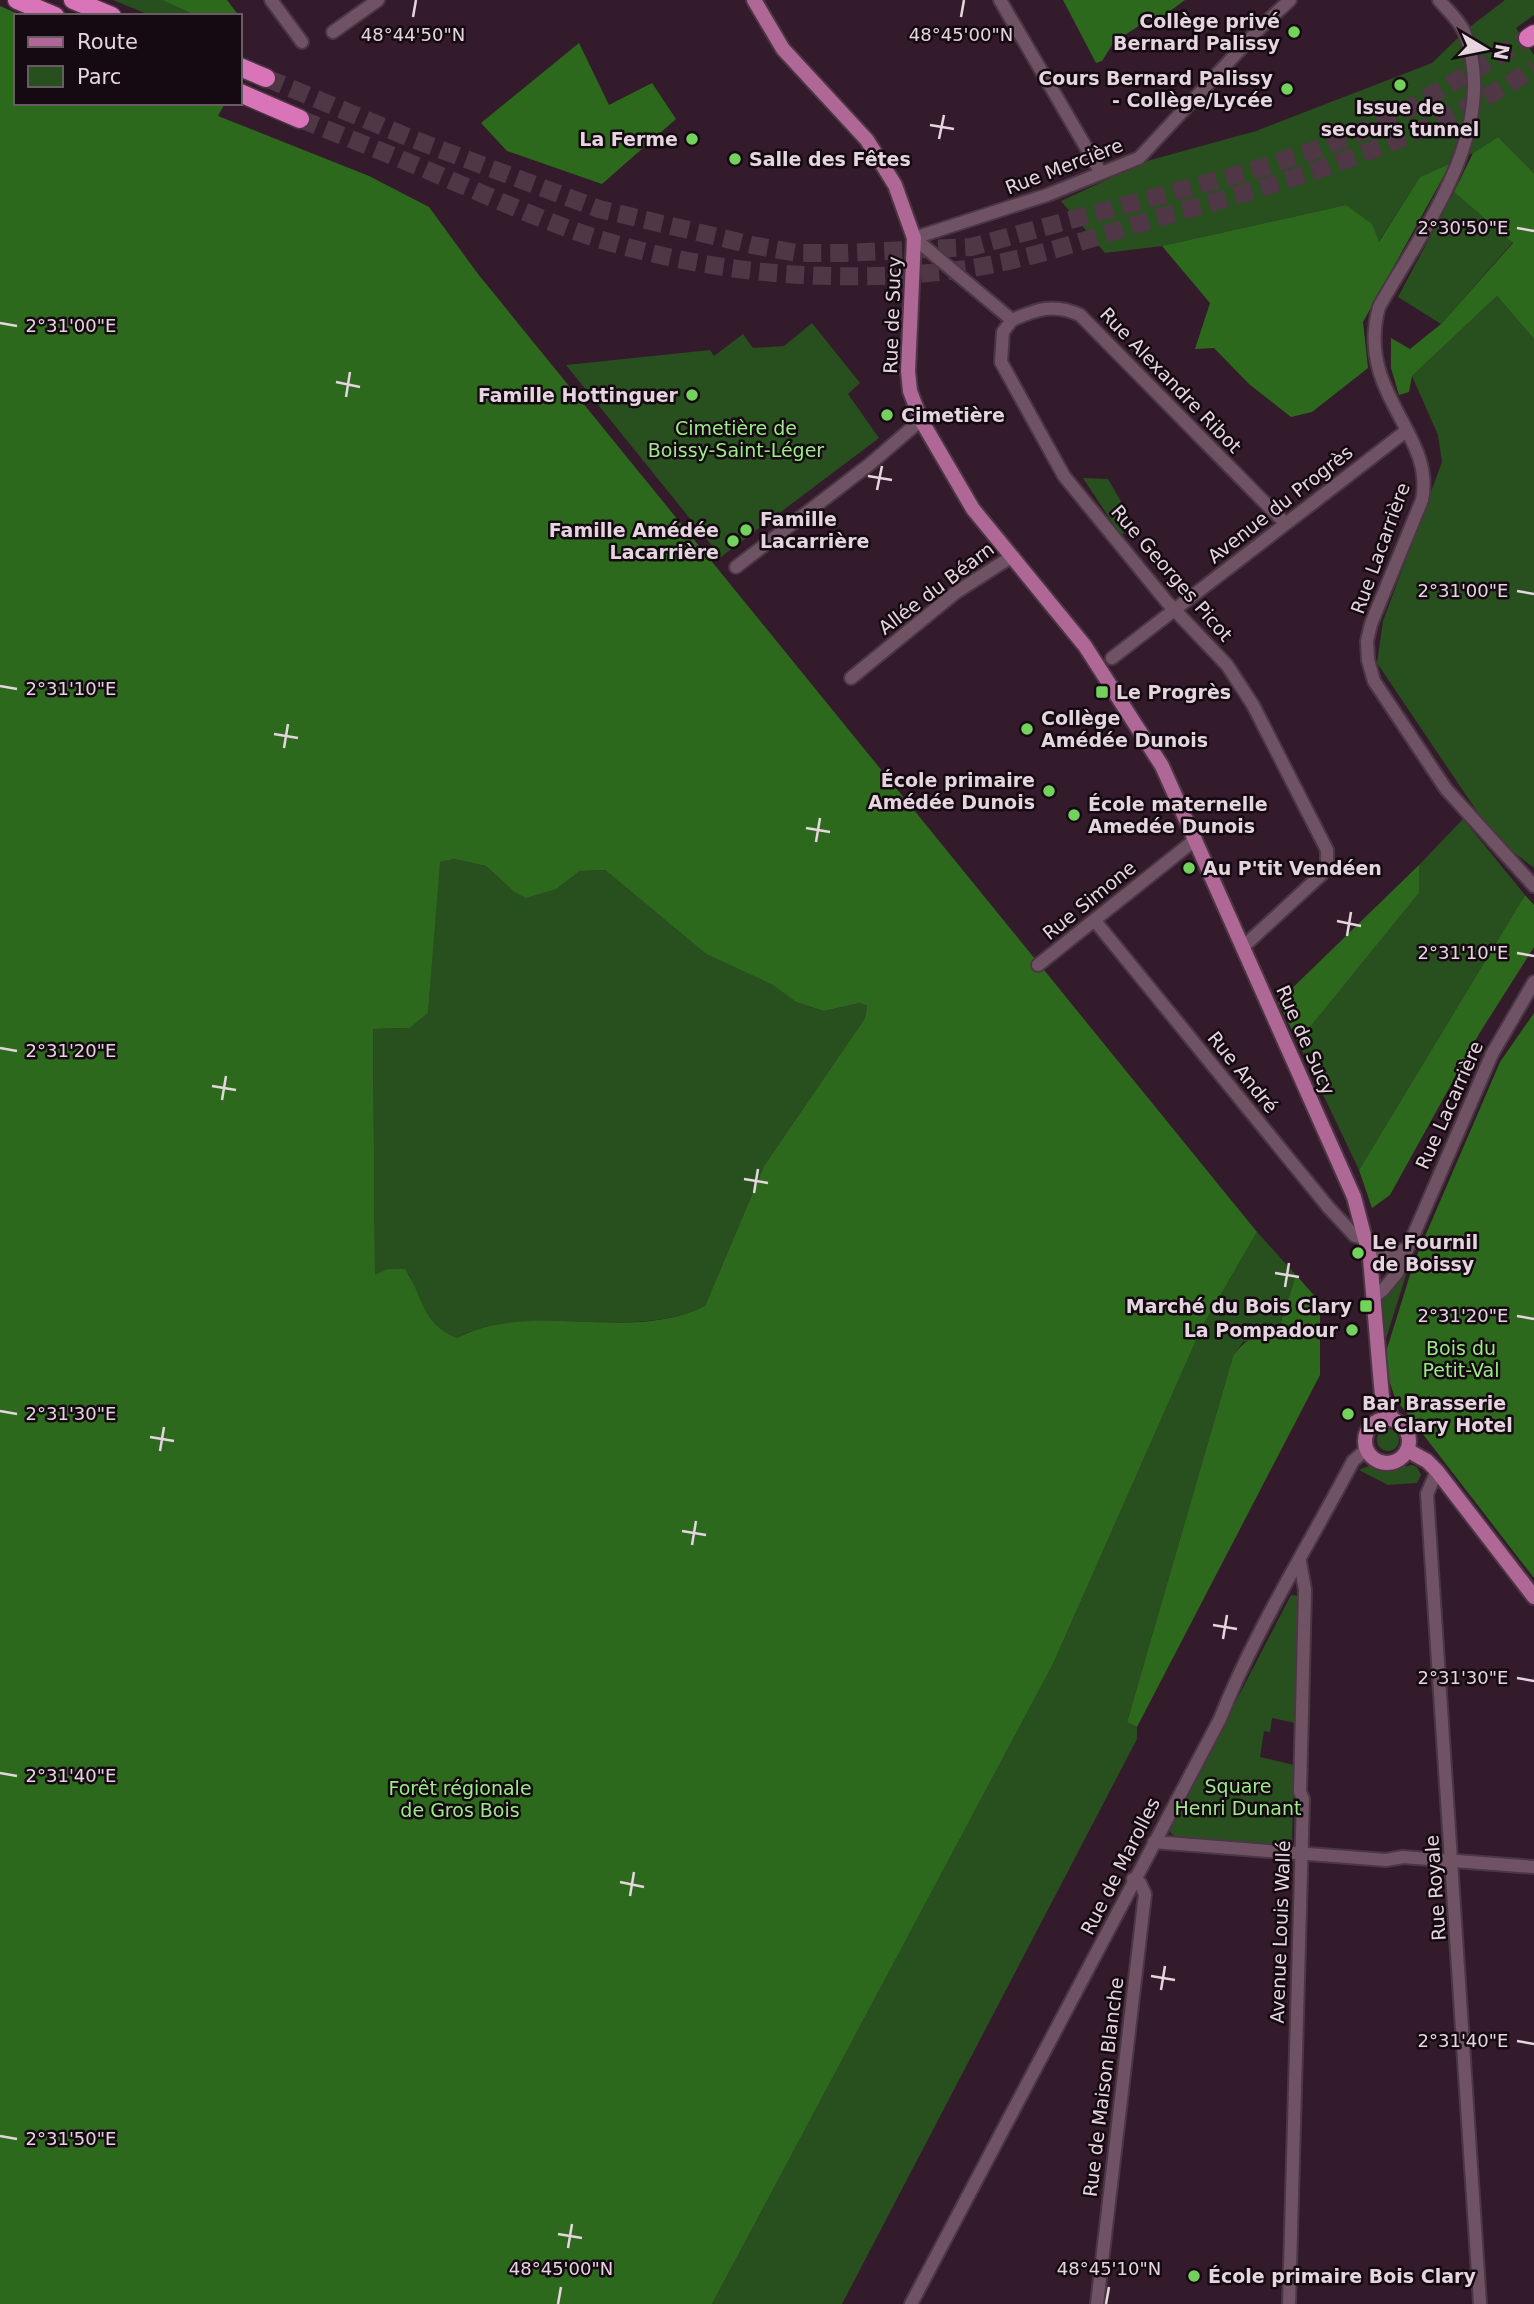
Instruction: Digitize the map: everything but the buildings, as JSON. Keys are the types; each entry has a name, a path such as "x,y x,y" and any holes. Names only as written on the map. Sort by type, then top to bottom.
{"highway":[{"path":"17,0 50,14"},
{"path":"73,0 107,14"},
{"path":"242,68 266,78"},
{"path":"242,94 300,119"}],"main road":[{"name":"Rue de Sucy","path":"754,0 783,49 873,148 895,185 914,238 908,371 910,391 921,420 973,509 1073,632 1093,670 1130,716 1162,766 1338,1157 1366,1238 1370,1258 1385,1420"},
{"path":"1385,1420 1406,1429 1407,1450 1390,1463 1376,1460 1367,1449 1366,1436 1385,1420"},
{"path":"1407,1450 1427,1461 1437,1471 1534,1597"}],"street":[{"path":"271,0 302,42"},
{"path":"333,32 378,0"},
{"path":"1000,0 1101,173"},
{"name":"Rue Mercière","path":"914,238 1047,195 1139,158 1262,26 1290,0"},
{"name":"Rue Lacarrière","path":"1439,0 1465,32 1472,63 1472,123 1460,161 1379,307 1375,323 1377,369 1423,466 1426,483 1422,500 1371,624 1367,641 1368,660 1374,681 1446,789 1534,886"},
{"path":"914,238 1012,320"},
{"name":"Rue Alexandre Ribot","path":"1012,320 1043,307 1066,308 1080,315 1285,523"},
{"name":"Rue Georges Picot","path":"1012,320 1003,332 1001,362 1010,383 1064,476 1176,610 1227,666 1253,705 1327,850 1322,874 1243,947"},
{"path":"736,567 870,464 921,420"},
{"name":"Avenue du Progrès","path":"1112,658 1406,432"},
{"name":"Allée du Béarn","path":"851,677 955,593 1011,556"},
{"name":"Rue Simone","path":"1038,965 1196,839"},
{"name":"Rue André","path":"1095,921 1329,1208 1356,1237 1366,1238"},
{"name":"Rue Lacarrière","path":"1373,1297 1384,1290 1397,1273 1492,1054 1534,982"},
{"path":"1370,1258 1393,1256 1406,1248"},
{"name":"Rue de Marolles","path":"911,2304 1133,1879 1220,1719 1236,1678 1353,1461 1367,1449"},
{"name":"Rue Royale","path":"1437,1471 1427,1494 1480,2304"},
{"name":"Avenue Louis Wallé","path":"1289,2304 1305,1590 1300,1562"},
{"path":"1154,1842 1386,1860 1403,1857 1534,1867"},
{"name":"Rue de Maison Blanche","path":"1097,2304 1145,1894 1140,1883 1133,1879"}],"green space":[{"path":"113,0 162,0 193,14 147,14"},
{"path":"162,0 227,0 238,14 193,14"},
{"path":"1063,0 1185,0 1159,19 1154,16 1114,42 1102,61 1096,63"},
{"path":"1505,0 1534,0 1534,15 1516,28 1534,55 1534,173 1498,137 1473,153 1420,177 1378,243 1346,205 1162,246 1105,253 1061,201 1147,161 1256,131 1432,63 1467,29"},
{"name":"Forêt régionale de Gros Bois","path":"0,6 18,14 14,14 14,105 224,105 218,116 369,176 429,207 478,274 1257,1232 1202,1327 1053,1664 712,2304 0,2304","holes":["454,859 486,866 513,891 526,898 556,889 580,871 605,870 706,954 773,985 796,1002 824,1011 860,1003 867,1006 865,1018 764,1166 705,1306 676,1317 645,1322 515,1322 485,1327 457,1338 445,1332 429,1317 405,1269 388,1269 375,1275 373,1029 410,1028 428,1013 440,862"]},
{"path":"579,43 609,105 652,83 676,119 602,184 507,151 481,123"},
{"path":"1498,137 1534,173 1534,339 1497,296 1412,376 1409,392 1399,395 1391,368 1391,338 1410,349 1441,324 1513,243 1454,192 1473,153"},
{"path":"1451,163 1363,322 1368,368 1312,412 1291,417 1249,384 1214,348 1195,349 1210,303 1162,246 1346,205 1372,224 1379,242 1420,177"},
{"path":"1454,192 1513,242 1441,324 1398,297"},
{"path":"1497,296 1534,339 1534,868 1495,838 1377,663 1383,621 1442,462 1438,435 1412,376"},
{"name":"Cimetière de Boissy-Saint-Léger","path":"812,323 860,383 848,394 879,438 721,557 566,365 710,350 714,356 743,334 753,348 784,346"},
{"path":"1083,478 1108,479 1130,517 1122,537"},
{"path":"1463,819 1525,895 1359,1170 1298,1042 1419,893 1419,865"},
{"path":"454,859 486,866 513,891 556,889 580,871 605,870 706,954 774,985 796,1002 824,1011 860,1003 867,1006 865,1018 764,1166 705,1306 676,1316 645,1321 514,1322 484,1327 457,1338 446,1333 431,1320 421,1304 409,1274 375,1275 373,1029 410,1028 428,1013 439,862"},
{"path":"1419,865 1419,893 1298,1042 1278,1002"},
{"path":"1525,895 1534,905 1534,947 1479,1034 1390,1195 1372,1208 1359,1170"},
{"name":"Bois du Petit-Val","path":"1534,1013 1534,1578 1395,1398 1387,1374 1386,1352 1414,1262 1500,1062"},
{"path":"1257,1232 1296,1275 1276,1337 1243,1342 1233,1356 1127,1722 1137,1727 1137,1739 842,2304 712,2304 1053,1664 1202,1327"},
{"path":"1402,1270 1407,1272 1384,1345 1381,1302"},
{"path":"1296,1275 1320,1302 1320,1375 1137,1727 1127,1722 1233,1356 1242,1345 1252,1339 1276,1337"},
{"path":"1388,1429 1396,1432 1399,1440 1396,1448 1388,1451 1380,1448 1377,1440 1380,1432"},
{"path":"1412,1465 1417,1467 1421,1475 1417,1483 1388,1485 1359,1470 1369,1466 1389,1470"},
{"name":"Square Henri Dunant","path":"1291,1595 1298,1596 1295,1723 1272,1718 1270,1732 1264,1731 1260,1757 1294,1765 1292,1841 1289,1845 1175,1838 1169,1830"}],"tunnel":[{"path":"266,78 410,138 599,209 752,245 797,253 844,253 971,247 1251,171 1327,146 1396,116 1528,38"},
{"path":"300,119 532,215 609,242 738,269 782,274 870,276 958,270 1016,259 1277,183 1409,135 1493,93 1534,68"}],"place":[{"name":"Collège privé Bernard Palissy","path":"1294,32"},
{"name":"Issue de secours tunnel","path":"1400,85"},
{"name":"Cours Bernard Palissy - Collège/Lycée","path":"1287,89"},
{"name":"La Ferme","path":"692,139"},
{"name":"Salle des Fêtes","path":"735,159"},
{"name":"Famille Hottinguer","path":"692,395"},
{"name":"Cimetière","path":"887,415"},
{"name":"Famille Lacarrière","path":"746,530"},
{"name":"Famille Amédée Lacarrière","path":"733,541"},
{"name":"Le Progrès","path":"1102,692"},
{"name":"Collège Amédée Dunois","path":"1027,729"},
{"name":"École primaire Amédée Dunois","path":"1049,791"},
{"name":"École maternelle Amedée Dunois","path":"1074,815"},
{"name":"Au P'tit Vendéen","path":"1189,868"},
{"name":"Le Fournil de Boissy","path":"1358,1253"},
{"name":"Marché du Bois Clary","path":"1366,1306"},
{"name":"La Pompadour","path":"1352,1330"},
{"name":"Bar Brasserie Le Clary Hotel","path":"1348,1414"},
{"name":"École primaire Bois Clary","path":"1194,2276"}]}
